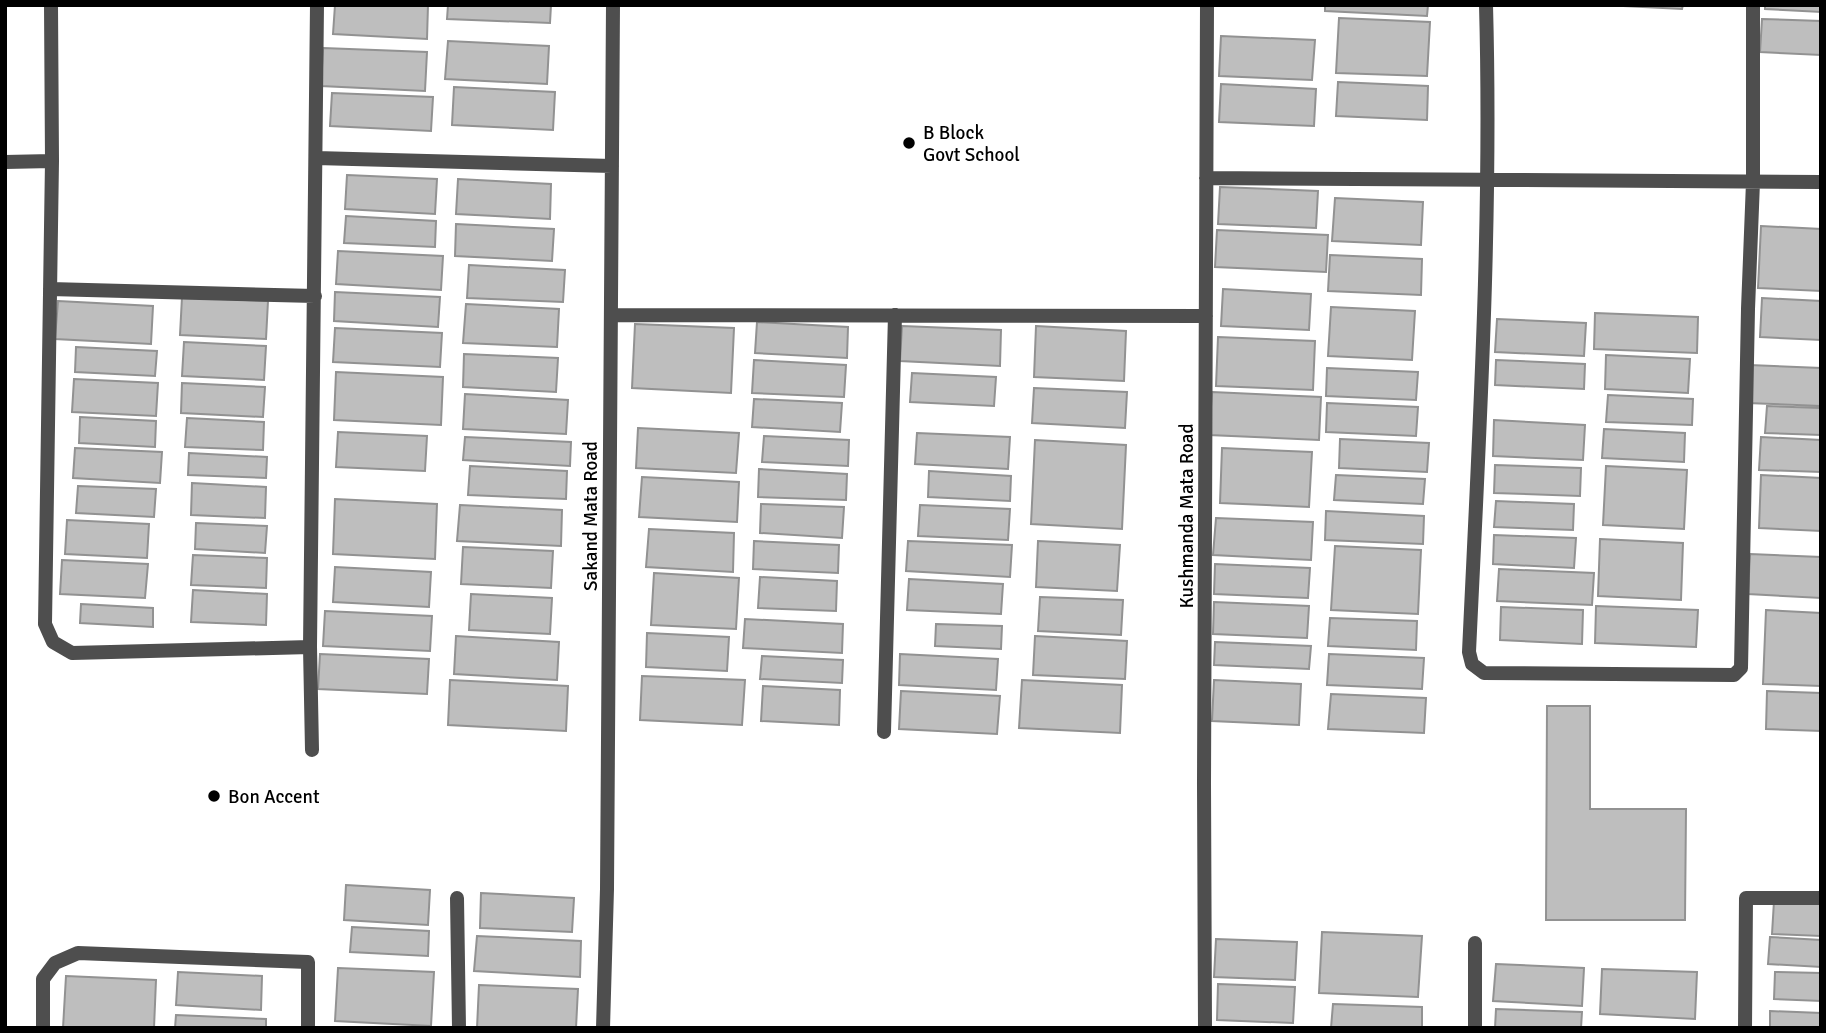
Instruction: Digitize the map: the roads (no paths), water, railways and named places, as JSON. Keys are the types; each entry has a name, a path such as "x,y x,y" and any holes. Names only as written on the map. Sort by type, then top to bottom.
{"street":[{"path":"51,5 52,161 45,624 53,642 72,653 310,647"},
{"path":"312,750 310,647 317,5"},
{"name":"Sakand Mata Road","path":"603,1028 607,889 613,5"},
{"name":"Kushmanda Mata Road","path":"1205,1028 1207,5"},
{"path":"1486,5 1487,180 1469,652 1472,664 1484,673 1720,675 1734,675 1741,668 1753,182 1753,5"},
{"path":"316,158 612,166"},
{"path":"5,162 52,161"},
{"path":"1206,178 1821,182"},
{"path":"50,289 315,296"},
{"path":"611,314 1206,316"},
{"path":"884,732 895,315"},
{"path":"457,898 459,1028"},
{"path":"1745,1028 1745,898 1821,898"},
{"path":"1475,943 1475,1028"},
{"path":"43,1028 43,979 55,963 78,953 308,962 308,1028"}],"place":[{"name":"B Block Govt School","path":"909,143"},
{"name":"Bon Accent","path":"214,796"}]}
